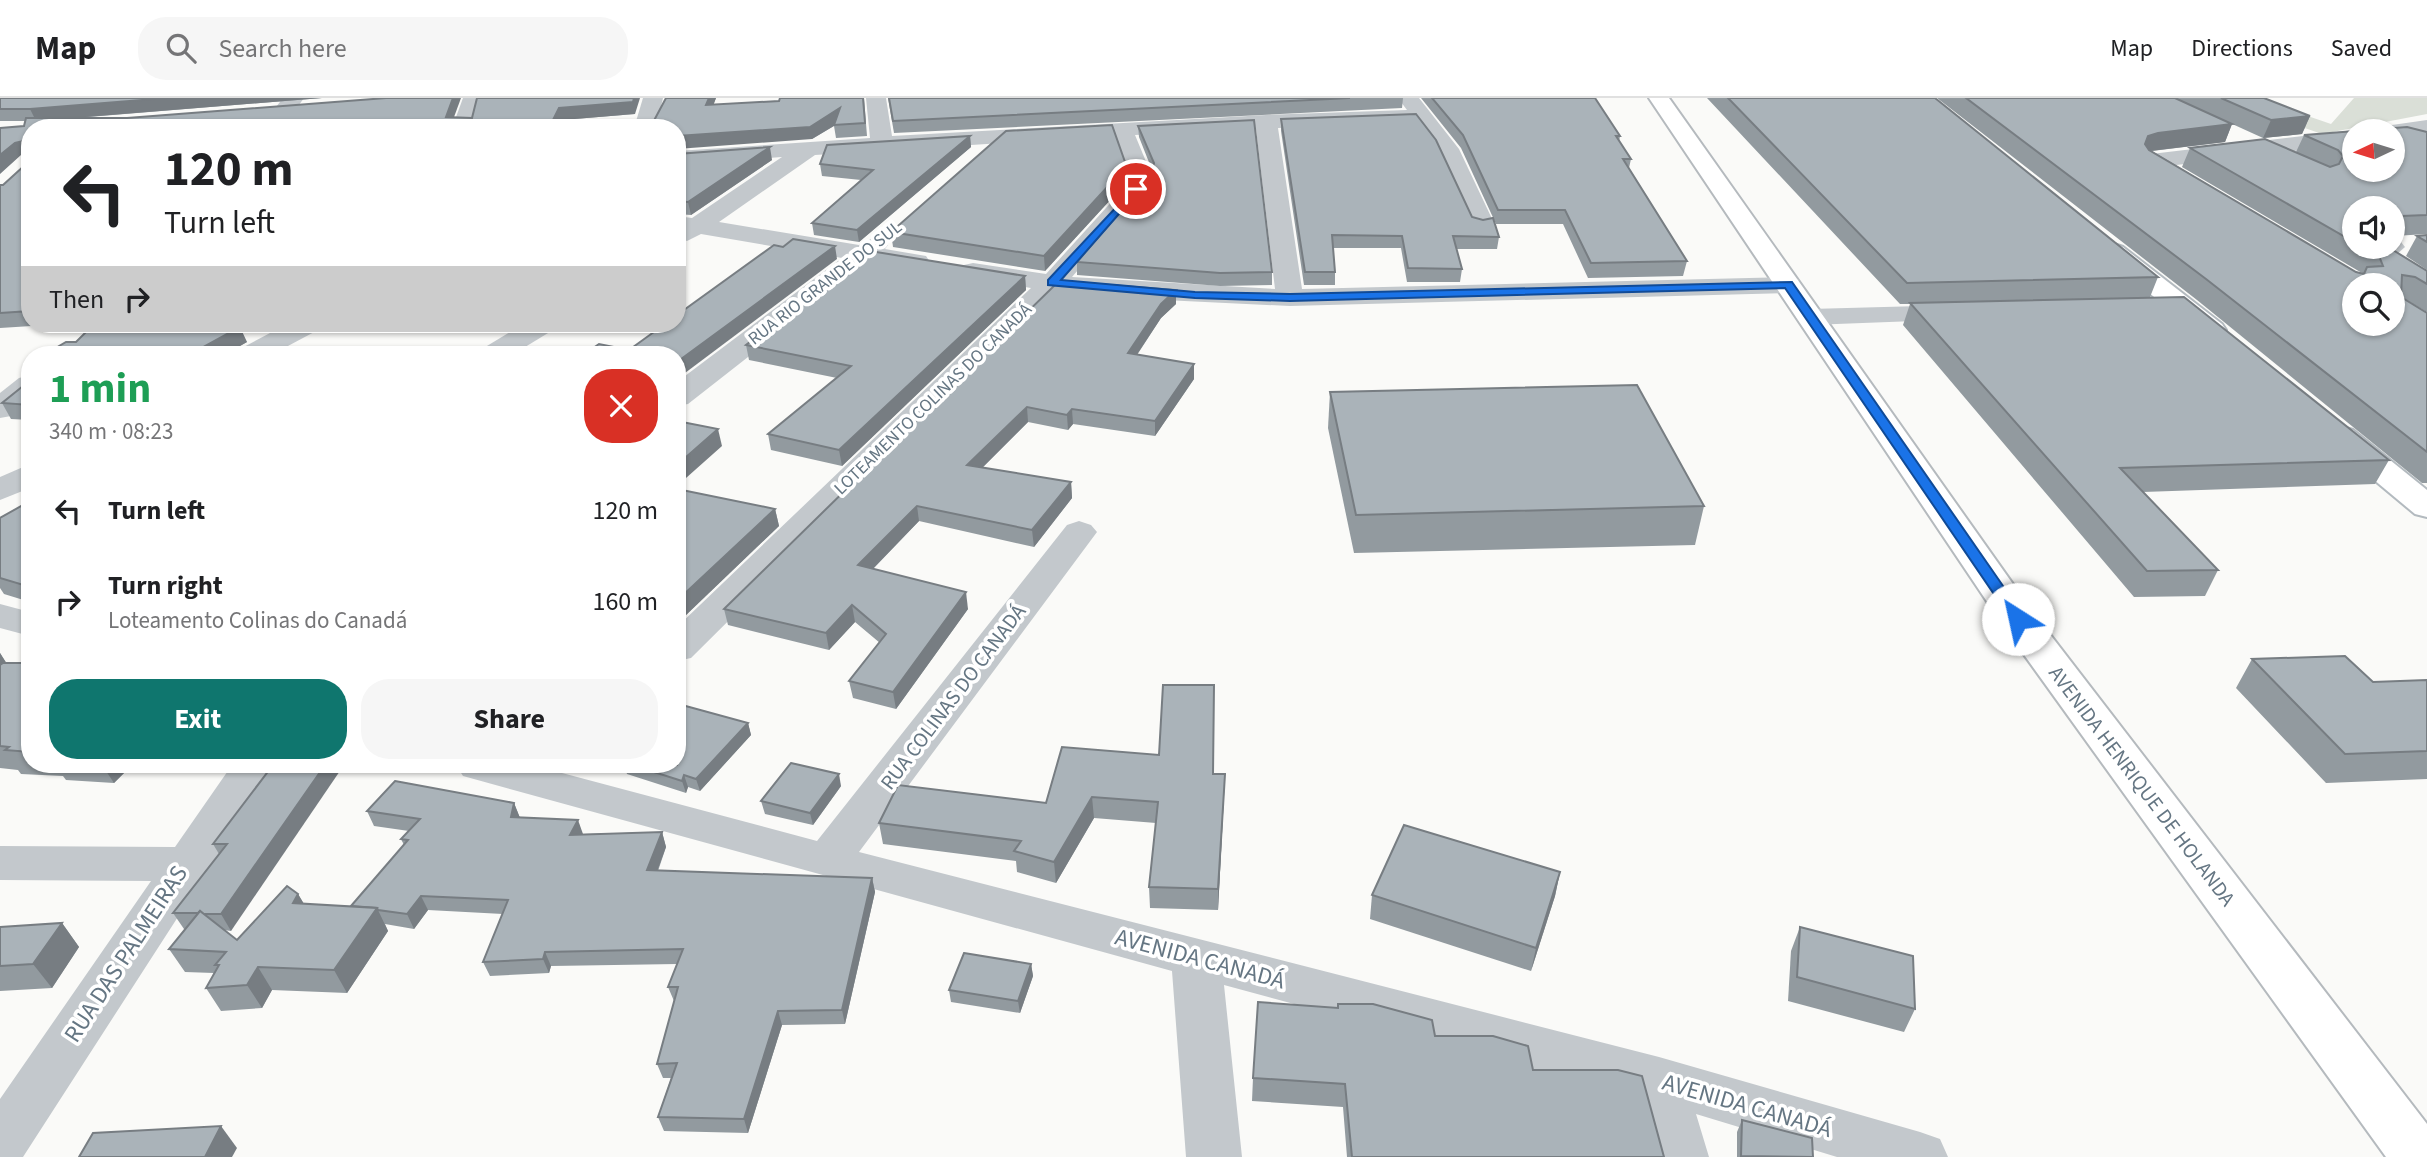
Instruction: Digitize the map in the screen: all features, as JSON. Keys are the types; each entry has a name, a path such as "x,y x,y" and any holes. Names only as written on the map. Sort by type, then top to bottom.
{"main road":[{"name":"AVENIDA HENRIQUE DE HOLANDA","path":"1659,98 2018,619 2419,1157"},
{"path":"2101,241 2238,351"},
{"path":"2322,421 2427,507"}],"street":[{"path":"466,119 473,98"},
{"path":"647,119 653,98"},
{"path":"876,98 882,142"},
{"path":"1300,98 1312,119"},
{"path":"266,119 297,105"},
{"path":"686,157 882,142 1312,119 1415,107 1448,149 1482,223"},
{"path":"1266,121 1290,298"},
{"path":"2405,131 2427,127"},
{"name":"LOTEAMENTO COLINAS DO CANADÁ","path":"686,640 1052,283 1136,189 1140,176 1122,129"},
{"path":"2223,132 2296,165"},
{"path":"970,166 1000,136"},
{"path":"2405,137 2427,143"},
{"path":"2186,181 2151,161 2342,139"},
{"path":"686,229 812,147"},
{"name":"RUA RIO GRANDE DO SUL","path":"686,390 896,228"},
{"path":"686,230 1052,283 1195,295 1799,301 1991,313"},
{"path":"2387,259 2417,278"},
{"path":"2144,309 2185,308"},
{"path":"267,346 291,333"},
{"path":"507,346 528,333"},
{"path":"0,409 21,392"},
{"path":"0,490 21,479"},
{"name":"RUA COLINAS DO CANADÁ","path":"827,861 1079,532"},
{"path":"0,616 21,622"},
{"name":"RUA DAS PALMEIRAS","path":"0,1145 185,864 248,773"},
{"name":"AVENIDA CANADÁ","path":"549,774 827,861 1659,1080 1920,1157"},
{"path":"0,863 185,864"},
{"path":"1196,958 1214,1157"},
{"path":"1659,1080 1681,1157"}],"shaded area":[{"path":"2219,98 2256,98 2331,124 2354,98 2427,98 2427,114 2401,119 2342,119 2342,130 2322,134"}],"building":[{"path":"0,98 167,98 30,109 0,109"},
{"path":"386,98 453,98 446,117 472,118 477,98 634,98 633,102 559,108 554,119 26,119 127,118"},
{"path":"666,98 709,98 706,105 779,101 780,98 863,98 865,123 834,125 840,108 810,127 686,135 686,119 655,119"},
{"path":"889,98 1350,98 893,121"},
{"path":"1432,98 1595,98 1620,136 1616,136 1631,159 1623,159 1687,261 1591,263 1565,210 1498,210 1463,135"},
{"path":"1728,98 1935,98 2158,277 1907,283"},
{"path":"1966,98 2175,98 2232,124 2158,133 2148,136 2145,144 2149,150 2360,273 2342,273 2342,336 2405,336 2405,299 2427,313 2427,452 2206,279"},
{"path":"2221,98 2264,98 2310,116 2271,120"},
{"path":"1416,114 1436,140 1472,217 1483,220 1493,218 1499,237 1453,236 1462,269 1408,268 1402,236 1332,235 1335,272 1305,272 1281,119"},
{"path":"1254,120 1272,272 1220,273 1077,262 1150,177 1154,163 1138,126"},
{"path":"1112,125 1125,162 1122,171 1044,256 891,232 1006,131"},
{"path":"21,126 21,142 0,155 0,128"},
{"path":"2405,127 2427,132 2427,215 2405,216 2405,196 2342,196 2342,235 2190,148 2265,139 2330,167 2339,164 2342,158 2342,182 2405,182"},
{"path":"2342,132 2342,155 2338,150 2304,135"},
{"path":"970,136 857,230 812,223 873,170 820,164 827,145"},
{"path":"770,147 688,202 686,153"},
{"path":"21,169 21,312 0,313 0,185"},
{"path":"2427,235 2427,242 2417,236"},
{"path":"793,239 835,246 686,355 686,346 635,346 653,333 686,333 686,309 774,245 783,247"},
{"path":"870,251 1025,276 839,450 768,434 851,366 746,345"},
{"path":"2405,257 2427,271 2427,284 2415,277 2405,275 2405,273 2364,273 2367,267 2383,266 2380,259"},
{"path":"1059,281 1176,290 1161,304 1128,353 1194,364 1155,421 1072,409 1067,415 1027,407 967,465 1071,482 1032,530 917,506 858,565 966,592 893,692 849,681 886,634 852,605 826,633 724,609"},
{"path":"2184,297 2389,460 2120,468 2218,570 2147,571 1910,303"},
{"path":"85,333 229,333 205,346 59,346 66,342 76,342"},
{"path":"1637,385 1704,506 1356,515 1330,392"},
{"path":"21,388 21,404 2,403"},
{"path":"686,423 718,429 686,457"},
{"path":"686,491 775,509 686,592"},
{"path":"21,506 21,584 0,578 0,518"},
{"path":"2345,656 2373,682 2427,680 2427,751 2345,754 2252,659"},
{"path":"21,663 21,751 5,750 9,747 0,746 0,665"},
{"path":"1163,685 1214,685 1213,774 1225,774 1218,889 1149,887 1158,802 1092,797 1054,862 1014,851 1021,841 879,823 898,785 1046,803 1062,747 1159,755"},
{"path":"686,706 748,723 696,779 684,775 682,781 657,773 686,773"},
{"path":"791,763 839,774 810,813 761,801"},
{"path":"267,773 319,773 221,914 203,914 200,911 173,913 227,844 213,844"},
{"path":"395,781 514,803 511,817 578,820 570,835 662,832 647,870 872,878 842,1010 778,1011 744,1119 658,1117 677,1063 657,1064 678,987 668,987 683,949 545,952 543,959 483,962 508,900 421,896 407,914 351,906 408,840 401,839 420,819 367,811"},
{"path":"1404,825 1560,872 1536,948 1372,895"},
{"path":"287,886 298,894 293,903 377,908 334,970 258,967 247,985 206,988 219,965 215,965 226,952 169,949 200,911 237,940"},
{"path":"62,923 33,964 0,966 0,927"},
{"path":"1800,927 1913,956 1915,1009 1797,977"},
{"path":"964,953 1031,964 1018,1001 949,990"},
{"path":"1258,1002 1338,1008 1338,1004 1373,1004 1432,1020 1435,1036 1493,1036 1528,1046 1533,1070 1618,1070 1642,1076 1664,1157 1352,1157 1345,1084 1253,1078"},
{"path":"1742,1120 1812,1138 1813,1157 1741,1156"},
{"path":"221,1126 205,1157 79,1157 93,1133"}],"route":[{"path":"1136,189 1052,283 1220,297 1290,298 1788,285 2018,619"}]}
